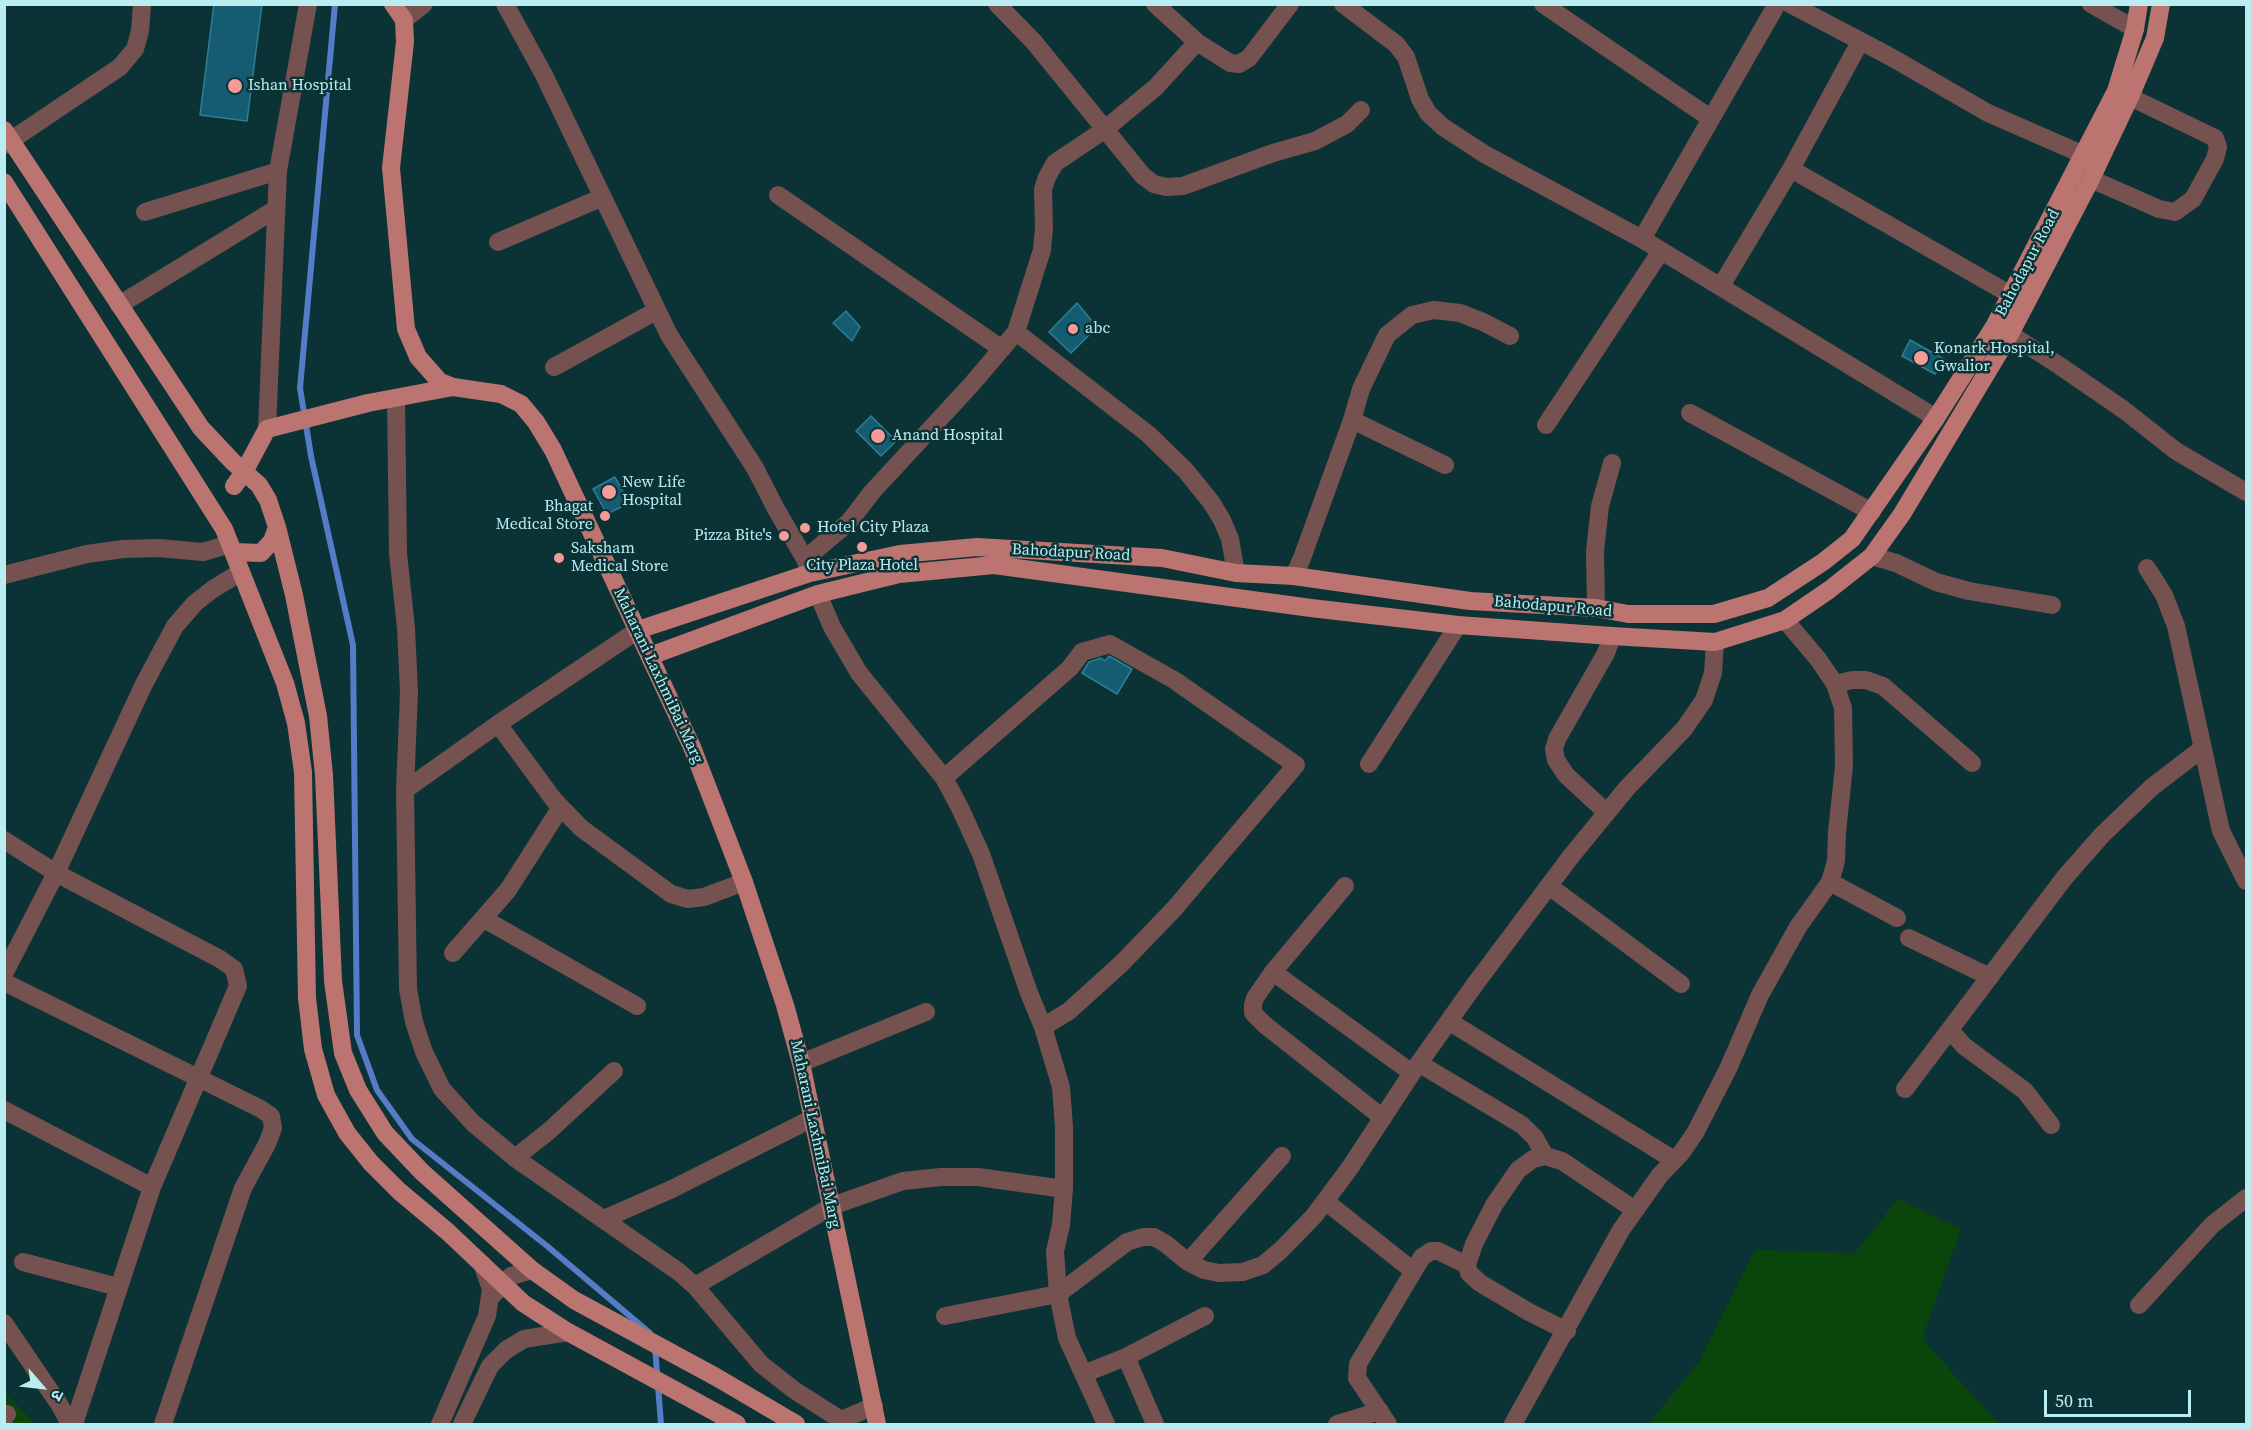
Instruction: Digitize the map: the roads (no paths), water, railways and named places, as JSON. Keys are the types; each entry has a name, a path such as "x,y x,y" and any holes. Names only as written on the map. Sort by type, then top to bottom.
{"main road":[{"path":"393,4 404,20"},
{"name":"Bahodapur Road","path":"638,630 808,566 977,547 1162,558 1236,573 1294,576 1470,601 1596,608 1628,614 1714,614 1768,598 1823,562 1852,539 1936,418 1995,325 2085,155 2116,91 2135,29 2139,4"},
{"path":"650,657 818,594 899,574 994,565 1311,608 1458,625 1612,636 1715,642 1785,620 1829,590 1872,556 1902,514 2010,334 2091,179 2155,38 2161,4"},
{"name":"Maharani LaxhmiBai Marg","path":"404,20 405,42 391,168 406,329 418,357 440,382 453,387 501,394 521,404 536,422 553,450 692,747 744,882 785,1005 801,1063 877,1425"},
{"path":"7,138 201,428 239,479 259,485 268,500 277,527 306,648 318,716 326,797 333,981 344,1053 358,1090 385,1133 422,1172 532,1270 574,1300 716,1377 796,1425"},
{"path":"4,182 214,513 232,548 285,683 296,723 303,772 307,998 313,1049 326,1095 347,1133 370,1163 523,1303 568,1332 705,1405 737,1425"},
{"path":"214,513 227,492 239,479 267,429 396,398 453,387"},
{"path":"232,548 261,553 272,541 277,527"}],"street":[{"path":"7,138 120,67 135,49 140,32 142,4"},
{"path":"267,429 278,171 308,4"},
{"path":"404,20 424,4"},
{"path":"505,4 544,75 656,311 711,403 755,468 808,566 1016,332 1042,250 1043,189 1055,163 1104,130 1156,87 1197,42"},
{"path":"996,4 1034,42 1143,176 1154,184 1166,188 1183,186 1273,153 1315,141 1347,124 1360,110"},
{"path":"1155,4 1197,42 1230,63 1239,64 1249,58 1290,4"},
{"path":"1343,4 1395,44 1406,57 1420,99 1428,113 1443,127 1486,155 1642,239 1936,418"},
{"path":"1543,4 1710,118"},
{"path":"1642,239 1777,4"},
{"path":"1790,4 1889,56 1988,113 2085,155"},
{"path":"2091,4 2135,29"},
{"path":"1721,286 1791,169 1860,42"},
{"path":"2091,179 2159,209 2175,212 2193,199 2215,159 2218,147 2215,138 2130,97"},
{"path":"1791,169 2011,295"},
{"path":"146,212 278,171"},
{"path":"778,195 1002,349"},
{"path":"498,242 603,197"},
{"path":"119,305 276,209"},
{"path":"1546,425 1661,251"},
{"path":"1294,576 1353,420 1361,389 1388,335 1412,315 1434,310 1460,313 1510,336"},
{"path":"554,368 656,311"},
{"path":"1016,332 1148,434 1186,471 1222,520 1230,539 1236,573"},
{"path":"2010,334 2124,410 2176,451 2246,491"},
{"path":"396,398 398,553 406,628 409,693 405,790 408,989 414,1022 424,1052 442,1089 473,1123 514,1158 673,1267 695,1286 761,1364 794,1390 841,1420 874,1406"},
{"path":"1690,413 1872,512"},
{"path":"1353,420 1445,465"},
{"path":"1596,608 1595,551 1599,517 1612,463"},
{"path":"4,575 99,552 159,548 203,552 232,548"},
{"path":"1872,556 1896,563 1936,582 1969,591 2052,605"},
{"path":"2147,568 2164,595 2175,626 2221,831 2247,881"},
{"path":"4,974 56,873 143,686 175,626 195,603 241,572"},
{"path":"818,594 832,627 859,673 944,778 960,808 981,854 1043,1027 1061,1087 1064,1127 1064,1189 1055,1251 1058,1294 1067,1338 1106,1425"},
{"path":"1513,1425 1621,1230 1695,1133 1728,1069 1760,995 1798,927 1830,882 1836,861 1844,765 1843,708 1835,684 1818,659 1785,620"},
{"path":"1369,764 1458,625"},
{"path":"405,790 638,630"},
{"path":"1606,813 1566,776 1556,760 1554,749 1557,739 1606,653 1612,636"},
{"path":"945,1316 1058,1294 1128,1242 1143,1237 1154,1238 1166,1244 1188,1262 1219,1274 1243,1272 1263,1265 1281,1250 1325,1201 1416,1069 1549,886 1606,813 1684,729 1704,700 1713,673 1715,642"},
{"path":"944,778 1070,668 1082,652 1110,644 1174,680 1296,765 1174,909 1128,957 1069,1011 1043,1027"},
{"path":"1835,684 1866,680 1882,686 1972,763"},
{"path":"498,724 561,807 581,828 671,894 688,899 704,897 744,882"},
{"path":"1905,1089 2065,877 2103,835 2152,787 2202,748"},
{"path":"453,953 508,890 561,807"},
{"path":"4,840 56,873 220,959 234,969 238,986 152,1187 72,1425"},
{"path":"1830,882 1897,918"},
{"path":"1345,886 1274,972 1256,998 1253,1013 1383,1118"},
{"path":"1549,886 1680,984"},
{"path":"484,919 637,1006"},
{"path":"1909,938 1990,977"},
{"path":"1274,972 1416,1069 1522,1125 1535,1138 1545,1156"},
{"path":"4,982 198,1077 271,1116 273,1128 243,1188 163,1425"},
{"path":"801,1063 926,1012"},
{"path":"1450,1022 1674,1160"},
{"path":"1950,1030 1964,1046 2025,1091 2051,1125"},
{"path":"514,1158 549,1131 614,1071"},
{"path":"4,1110 152,1187"},
{"path":"604,1219 672,1189 813,1118"},
{"path":"1188,1262 1281,1156"},
{"path":"1567,1331 1480,1283 1469,1273 1467,1266 1474,1244 1494,1205 1518,1170 1533,1159 1545,1156 1562,1161 1635,1210"},
{"path":"695,1286 832,1206 903,1182 941,1177 978,1177 1064,1189"},
{"path":"2139,1305 2212,1225 2247,1198"},
{"path":"1325,1201 1412,1270"},
{"path":"1337,1425 1384,1418 1357,1378 1356,1370 1412,1270 1422,1257 1431,1251 1438,1251 1467,1266"},
{"path":"23,1262 118,1287"},
{"path":"440,1425 487,1316 491,1289 482,1264"},
{"path":"489,1299 511,1276 532,1270"},
{"path":"1083,1374 1126,1357 1205,1316"},
{"path":"4,1323 72,1425"},
{"path":"462,1425 490,1366 506,1350 524,1340 568,1332"},
{"path":"1126,1357 1155,1425"}],"waterway":[{"path":"335,4 300,388 311,456 353,645 357,1035 377,1090 412,1139 547,1246 650,1333"},
{"path":"655,1347 661,1424"}],"place":[{"name":"Ishan Hospital","path":"235,86"},
{"name":"abc","path":"1073,329"},
{"name":"Konark Hospital, Gwalior","path":"1921,358"},
{"name":"Anand Hospital","path":"878,436"},
{"name":"New Life Hospital","path":"609,492"},
{"name":"Bhagat Medical Store","path":"605,516"},
{"name":"Hotel City Plaza","path":"805,528"},
{"name":"Pizza Bite's","path":"784,536"},
{"name":"City Plaza Hotel","path":"862,547"},
{"name":"Saksham Medical Store","path":"559,558"}]}
